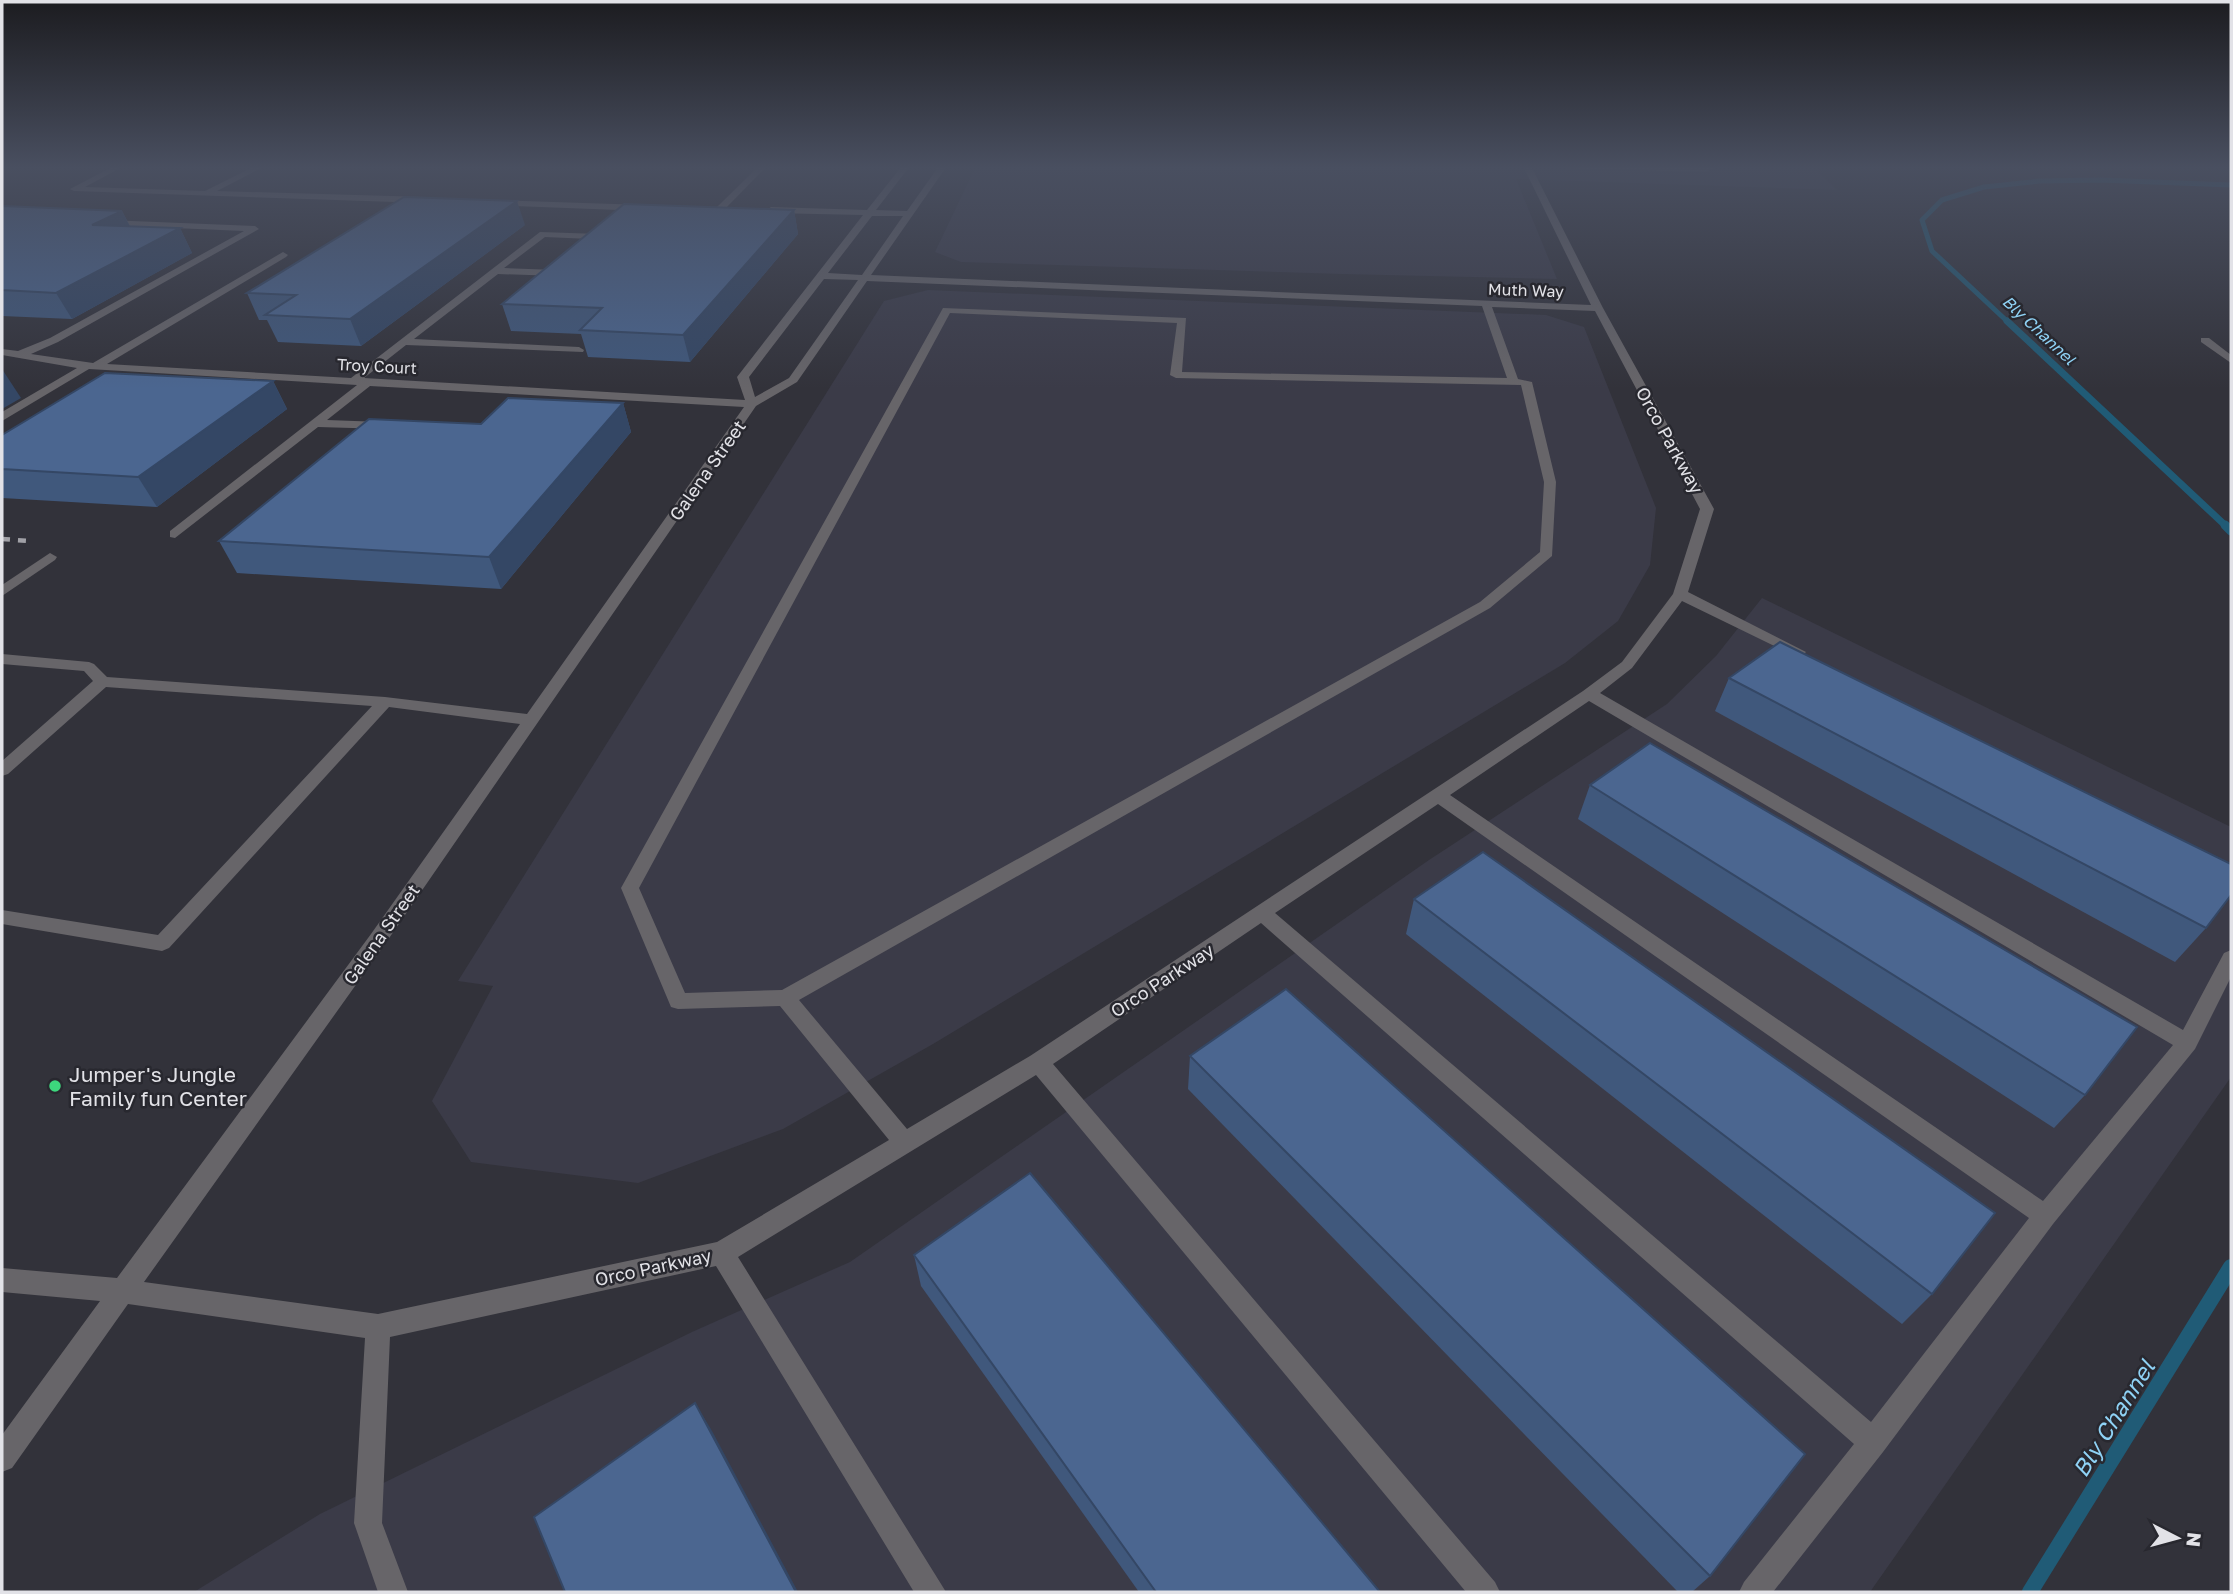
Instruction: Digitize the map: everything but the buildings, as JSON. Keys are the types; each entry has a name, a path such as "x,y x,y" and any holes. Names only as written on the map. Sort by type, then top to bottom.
{"street":[{"path":"19,355 54,340 234,240"},
{"path":"355,380 534,240"},
{"path":"578,255 595,240"},
{"name":"Galena Street","path":"752,404 743,377 850,240"},
{"name":"Galena Street","path":"2,1458 378,939 752,404 793,380 890,240"},
{"name":"Orco Parkway","path":"2,1280 122,1291 377,1327 722,1253 1038,1062 1263,914 1589,694 1627,665 1680,594 1707,509 1564,240"},
{"path":"2,416 283,255"},
{"path":"495,271 558,273 568,264"},
{"name":"Muth Way","path":"822,276 1598,308"},
{"path":"947,310 1182,320 1175,375 1526,382 1550,482 1547,553 1485,605 785,998 678,1001 630,888 947,310 964,282"},
{"path":"1486,304 1514,382"},
{"path":"2231,342 2205,340 2231,360"},
{"path":"405,342 579,350"},
{"name":"Troy Court","path":"2,352 91,366 752,404"},
{"path":"175,534 369,381"},
{"path":"316,423 398,427"},
{"path":"2,592 50,557"},
{"path":"1680,594 1818,662"},
{"path":"2,659 89,667 102,682 386,702 532,720"},
{"path":"2,770 102,682"},
{"path":"1589,694 2187,1043"},
{"path":"2,916 162,943 386,702"},
{"path":"1439,796 2045,1216"},
{"path":"1263,914 1873,1442"},
{"path":"1754,1592 1873,1442 2045,1216 2187,1043 2231,958"},
{"path":"785,998 905,1143"},
{"path":"1038,1062 1485,1592"},
{"path":"722,1253 931,1592"},
{"path":"377,1327 368,1523 388,1590"}],"shaded area":[{"path":"941,240 1541,240 1557,279 961,262 935,252"},
{"path":"928,290 1546,315 1584,327 1656,508 1650,565 1618,621 1565,663 933,1044 783,1129 638,1183 471,1162 432,1101 493,986 458,981 884,301"},
{"path":"1762,598 2231,827 2231,1077 1870,1592 194,1592 320,1514 692,1332 850,1262 1429,860 1667,704 1716,656"}],"waterway":[{"name":"Bly Channel","path":"1929,240 1932,251 2009,323"},
{"name":"Bly Channel","path":"2007,321 2227,527"},
{"name":"Bly Channel","path":"2227,527 2231,531"},
{"name":"Bly Channel","path":"2030,1592 2231,1267"}],"railway":[{"path":"2,539 30,541"}],"place":[{"name":"Jumper's Jungle Family fun Center","path":"55,1086"}]}
